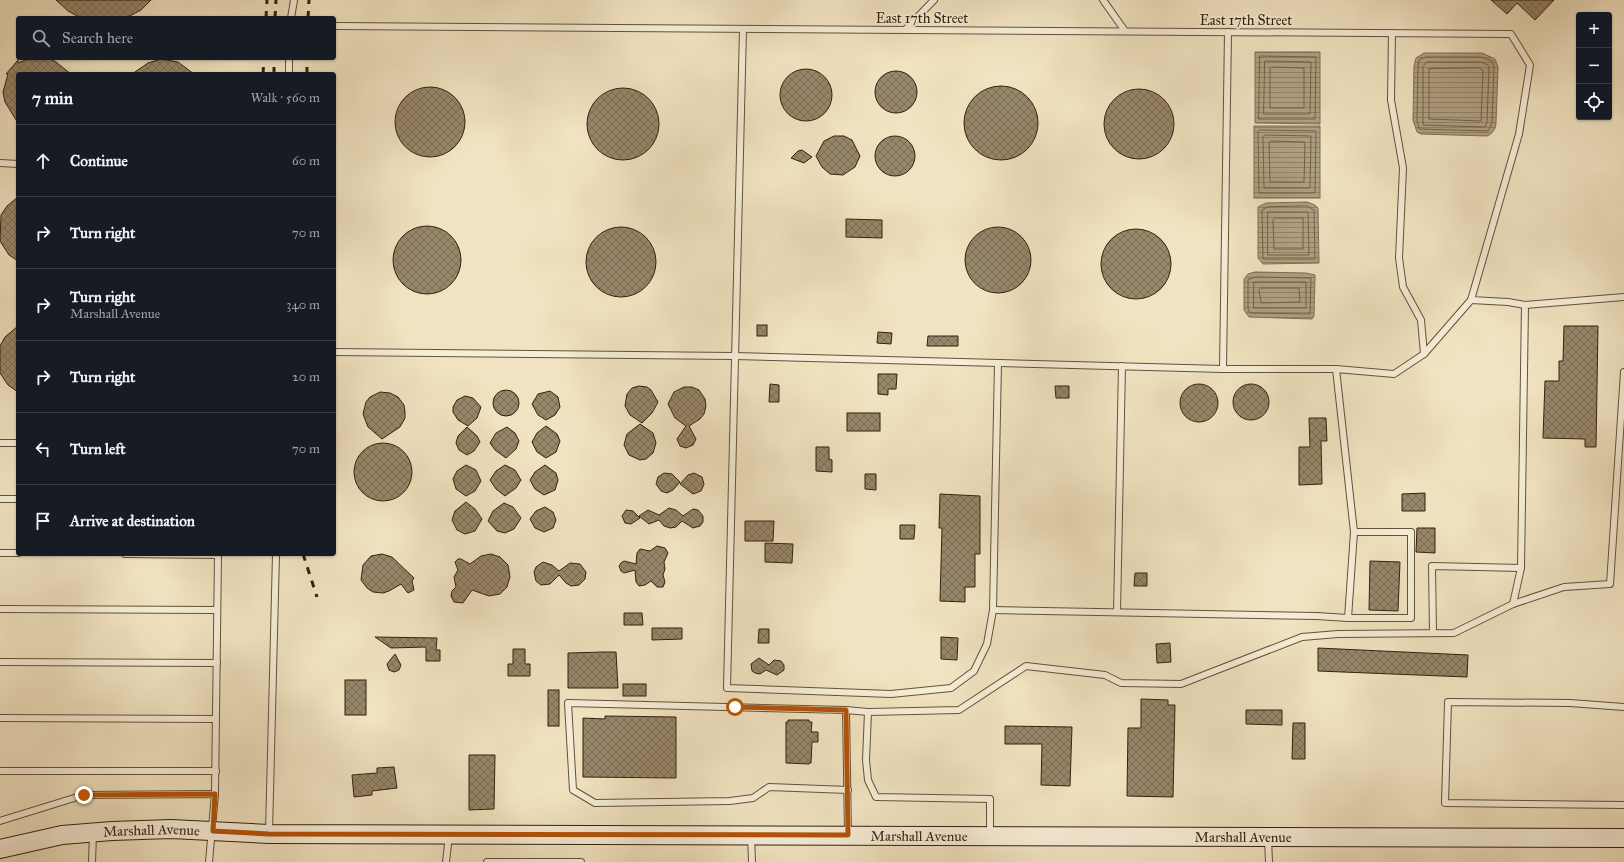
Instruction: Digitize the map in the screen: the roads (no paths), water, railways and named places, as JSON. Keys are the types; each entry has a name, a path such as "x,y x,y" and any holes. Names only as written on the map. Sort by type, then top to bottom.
{"street":[{"name":"Marshall Avenue","path":"0,849 62,835 93,832 171,829 269,834 1624,838"}],"lane":[{"path":"291,16 294,0"},
{"path":"905,30 934,0"},
{"path":"1103,0 1125,31"},
{"name":"East 17th Street","path":"336,26 1511,34 1530,65 1519,134 1472,300"},
{"path":"743,29 727,688 891,694 951,688 974,671 987,644 993,610 998,363"},
{"path":"1223,368 1228,32"},
{"path":"1392,33 1391,100 1403,168 1400,258 1403,287 1421,320 1424,354"},
{"path":"289,60 289,72"},
{"path":"0,163 16,164"},
{"path":"336,352 734,356 1122,366 1336,369 1394,374 1424,354 1472,300 1508,302 1525,305 1624,297"},
{"path":"1514,604 1521,568 1525,305"},
{"path":"1117,612 1122,366"},
{"path":"1336,369 1354,532 1348,618"},
{"path":"848,790 769,787 753,798 730,801 595,803 573,790 568,703 846,710 868,712 959,710 1026,666 1104,675 1121,684 1181,684 1302,637 1338,634 1454,633 1514,604 1564,587 1610,584 1624,372"},
{"path":"0,443 16,443"},
{"path":"0,499 16,499"},
{"path":"993,610 1317,616 1348,618 1411,618 1411,532 1354,532"},
{"path":"0,553 16,553"},
{"path":"209,862 213,831 216,771 218,556"},
{"path":"269,834 276,556"},
{"path":"1433,633 1432,566 1521,568"},
{"path":"0,609 217,610"},
{"path":"0,662 216,663"},
{"path":"1624,707 1570,704 1448,702 1445,803 1624,805"},
{"path":"846,710 848,835"},
{"path":"868,712 866,760 868,780 876,797 990,799 990,836"},
{"path":"0,718 216,719"},
{"path":"0,771 216,771"},
{"path":"0,821 84,795 215,794"},
{"path":"92,862 93,832"},
{"path":"446,862 449,834"},
{"path":"752,835 752,862"},
{"path":"1268,837 1268,862"},
{"path":"487,862 580,862"}],"water":[{"path":"1255,52 1320,52 1320,124 1255,123"},
{"path":"1424,53 1482,53 1495,59 1498,67 1496,125 1491,134 1487,136 1421,134 1417,132 1413,120 1414,66 1416,58"},
{"path":"1254,126 1320,126 1320,198 1254,198"},
{"path":"1307,202 1318,208 1319,263 1263,264 1258,258 1258,207 1266,203"},
{"path":"1255,272 1306,273 1315,275 1314,316 1312,319 1249,317 1244,310 1244,279 1248,274"}],"railway":[{"path":"266,16 267,0"},
{"path":"275,16 276,0"},
{"path":"308,16 309,0"},
{"path":"263,72 264,60"},
{"path":"274,60 274,72"},
{"path":"307,60 307,72"},
{"path":"304,556 317,597"}]}
